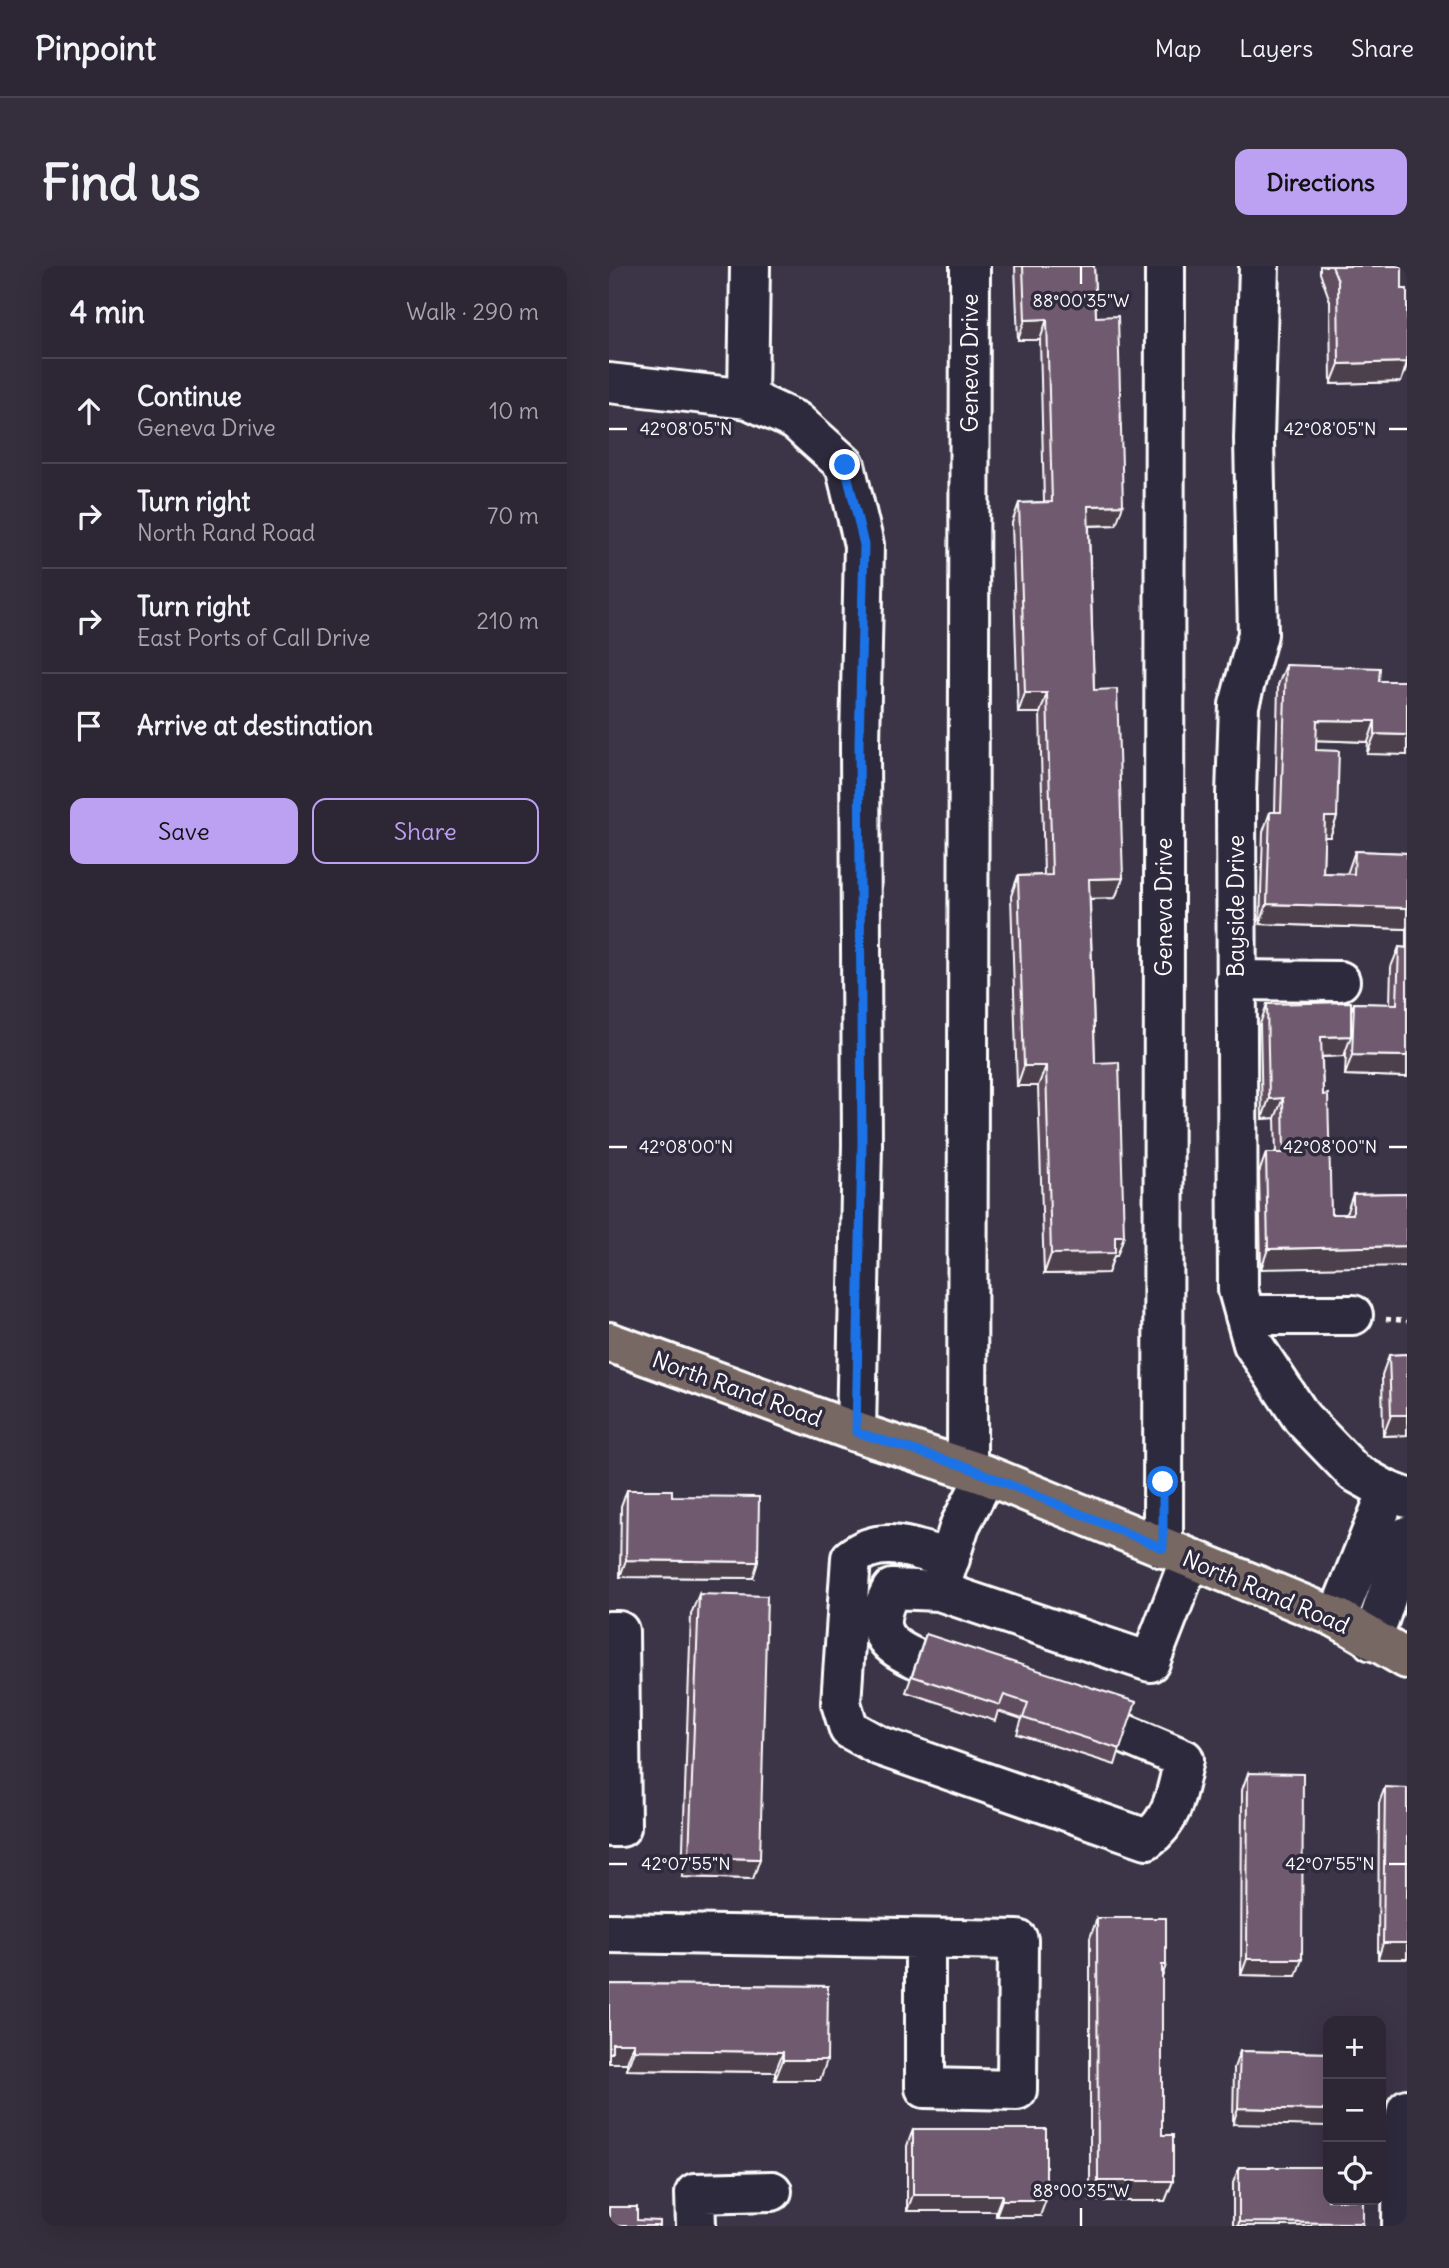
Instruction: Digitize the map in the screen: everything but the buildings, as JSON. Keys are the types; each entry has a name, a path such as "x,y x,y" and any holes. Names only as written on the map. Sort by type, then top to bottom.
{"main road":[{"name":"North Rand Road","path":"609,1342 856,1432 977,1471 1337,1619 1407,1659"}],"street":[{"path":"748,400 750,266"},
{"name":"Geneva Drive","path":"970,266 977,1471"},
{"name":"Geneva Drive","path":"1165,266 1177,1553"},
{"name":"Bayside Drive","path":"1259,266 1254,439 1258,634 1239,705 1236,980 1238,1290 1253,1344 1302,1418 1354,1472 1397,1495 1337,1619"},
{"path":"609,383 748,400 796,421 845,465 864,545 859,743 862,1144 856,1432"},
{"path":"1236,980 1339,981"},
{"path":"1245,1315 1353,1315"},
{"path":"944,1575 977,1471"},
{"path":"1372,1641 1407,1536"},
{"path":"1125,1734 1184,1759 1171,1813 1160,1830 1147,1839 880,1746 849,1729 841,1703 851,1558 867,1546 886,1543 944,1575 1150,1662 1177,1553"},
{"path":"917,1659 892,1648 883,1631 880,1609 892,1589 944,1575"},
{"path":"609,1631 619,1631 621,1827 609,1827"},
{"path":"609,1933 1018,1940 1017,2090 925,2088 925,1939"},
{"path":"1402,2226 1403,2129 1407,2109"},
{"path":"696,2226 695,2193 772,2191"}],"route":[{"path":"845,465 864,545 859,743 862,1144 856,1432 967,1467 1163,1548 1163,1482"}]}
